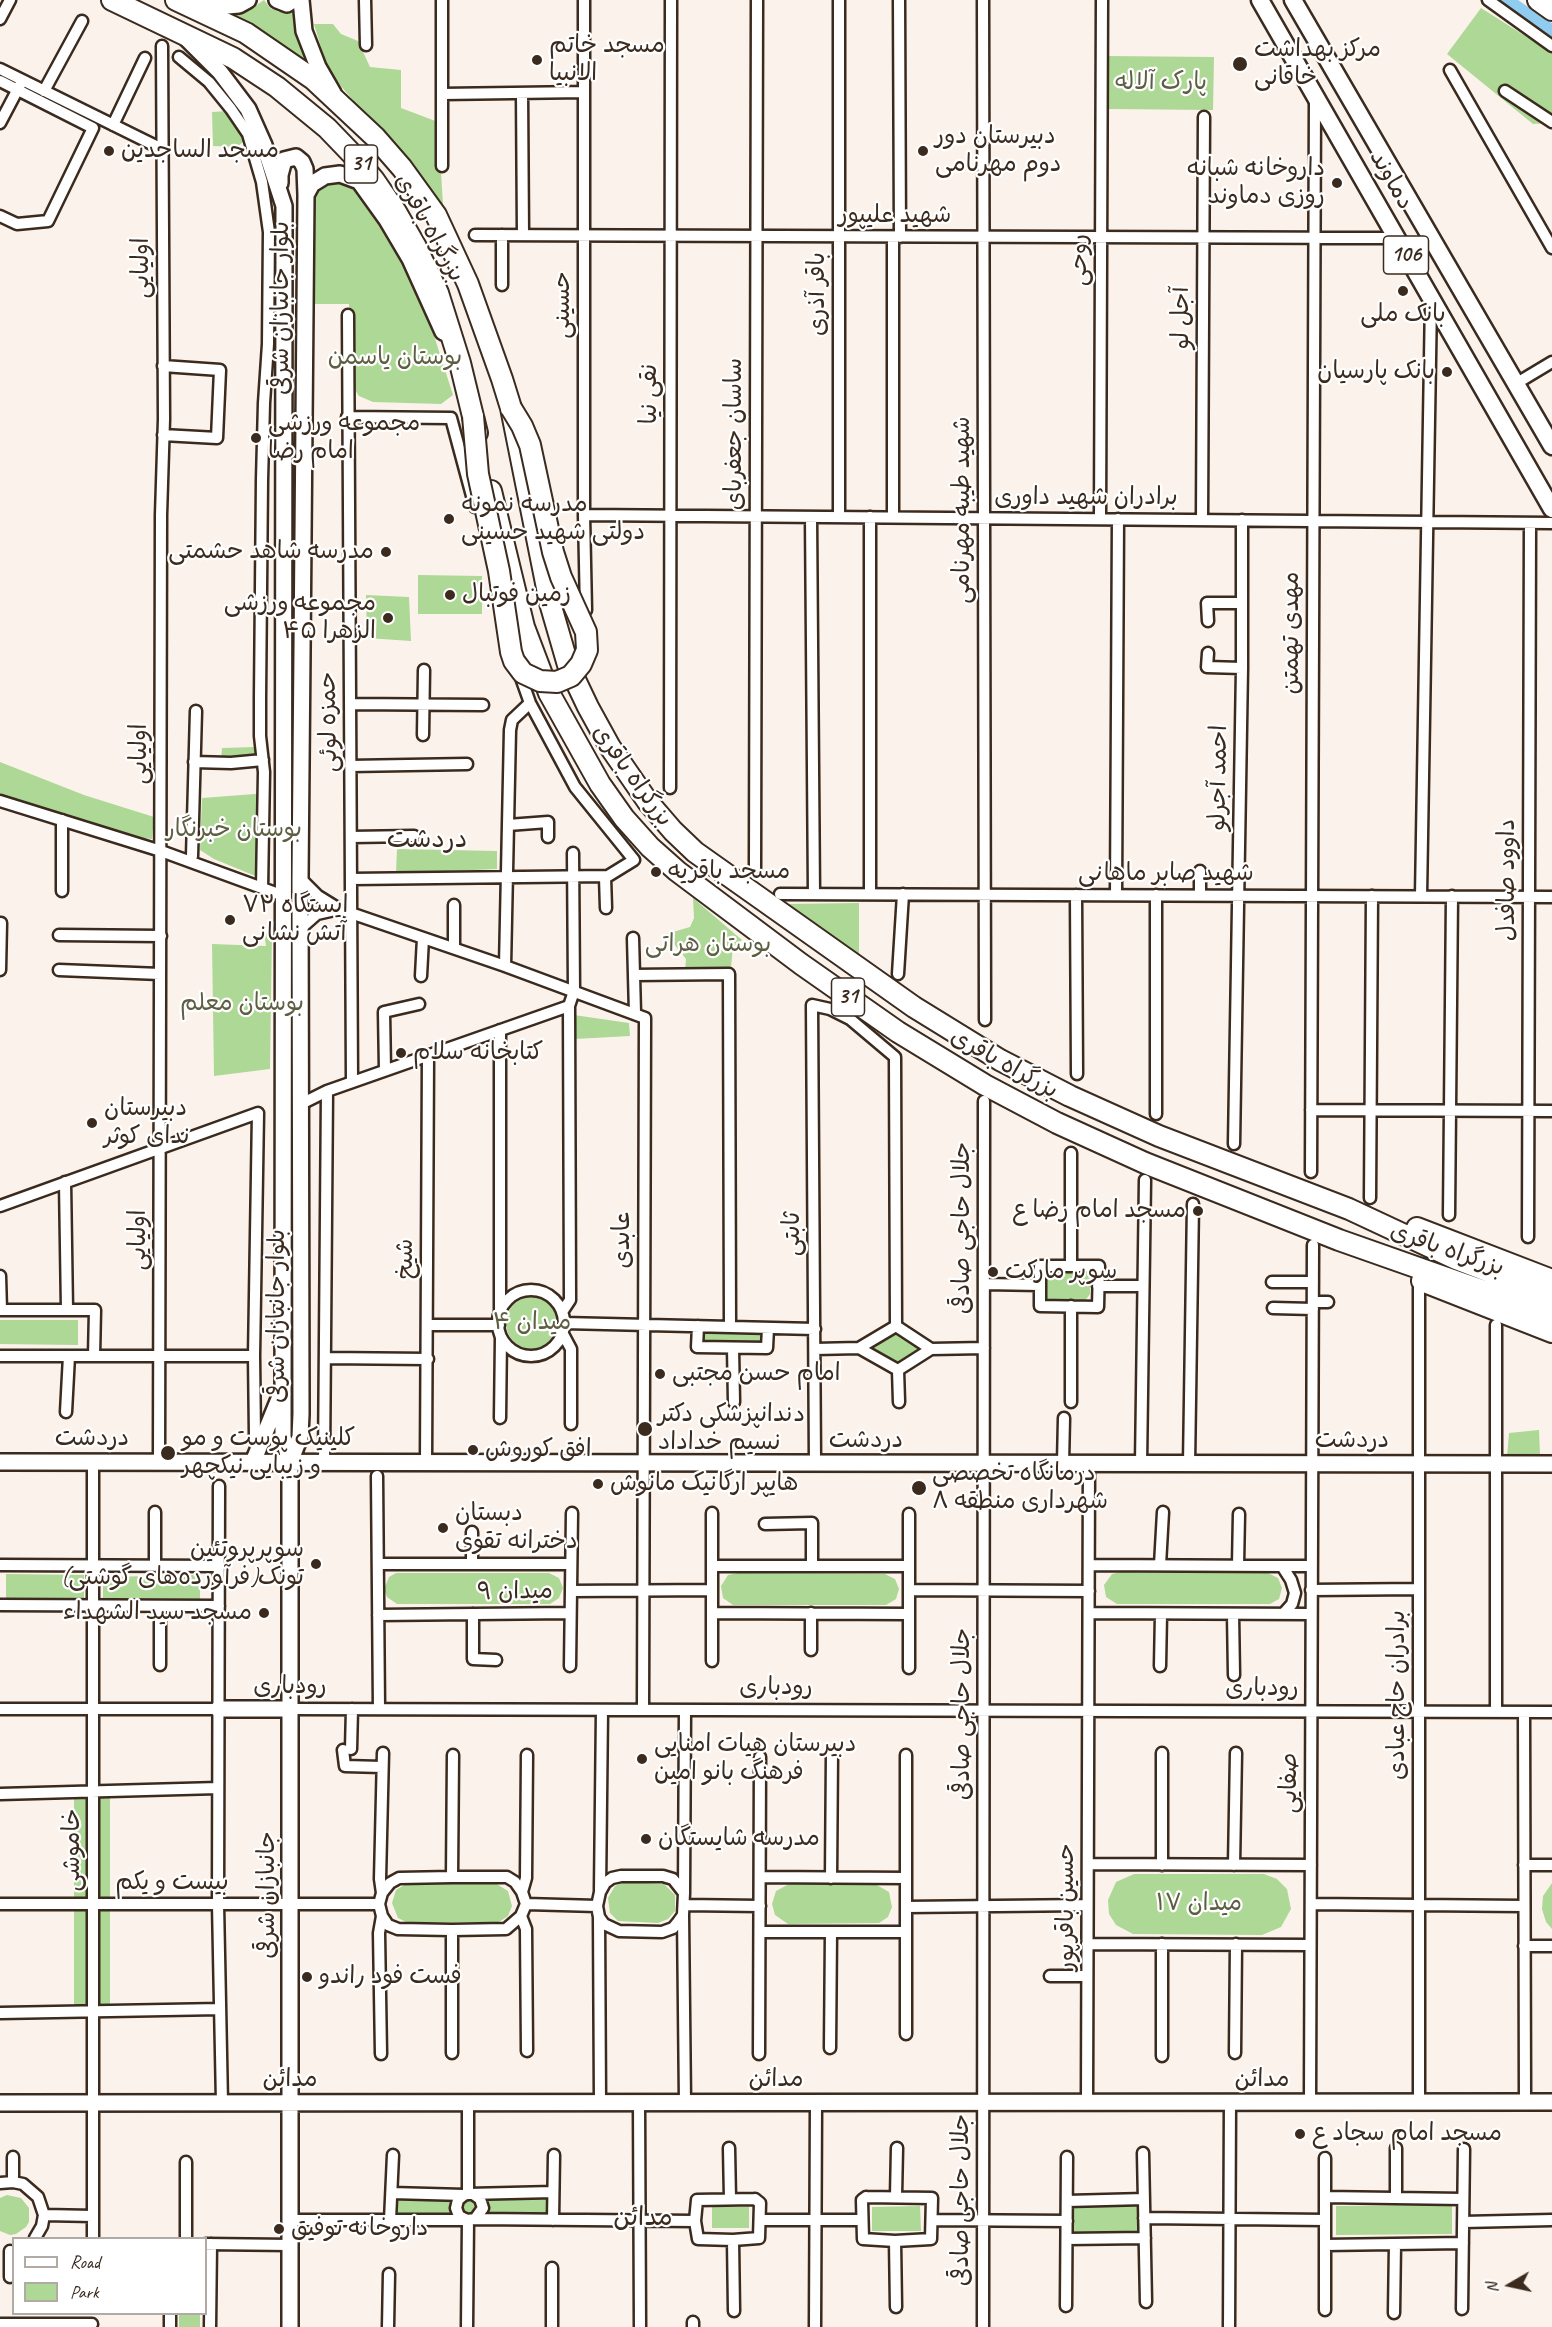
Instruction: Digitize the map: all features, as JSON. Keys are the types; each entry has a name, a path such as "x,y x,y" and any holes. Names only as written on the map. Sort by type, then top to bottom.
{"highway":[{"name":"بزرگراه باقری","path":"112,0 232,58 277,87 327,128 353,154 374,180 416,247 438,293 460,363 524,627 549,693 600,784 624,818 650,848 677,872 801,964 898,1032 985,1085 1058,1123 1145,1163 1339,1240 1552,1315"},
{"name":"بزرگراه باقری","path":"176,0 246,33 275,51 336,98 395,160 436,215 472,295 497,360 511,408 550,603 568,665 610,747 648,802 680,838 695,852 817,941 914,1007 999,1060 1070,1096 1159,1136 1349,1209 1456,1259 1552,1296"},
{"path":"1538,0 1552,10"},
{"path":"473,416 478,474 499,571 511,652 523,674 540,681 557,682 571,676 581,664 587,650 586,632 561,577 553,552 530,445 511,408"},
{"path":"1349,1209 1405,1223 1552,1280"},
{"path":"1339,1240 1390,1269 1552,1332"}],"main road":[{"path":"185,0 216,7 239,5 248,0"},
{"path":"277,0 287,4 293,0"},
{"path":"301,0 304,31 318,67 336,98"},
{"name":"دماوند","path":"1260,0 1552,509"},
{"name":"دماوند","path":"1293,0 1552,446"},
{"name":"بلوار جانبازان شرقی","path":"182,34 220,72 248,109 264,146 284,206 283,1437 290,1462"},
{"path":"281,194 281,167 284,160 296,157 305,169 306,195"},
{"name":"بلوار جانبازان شرقی","path":"290,1462 300,1437 301,1414 300,878 306,195 312,184 325,176 340,174 359,182 387,220 410,259 439,325 460,363"},
{"path":"253,1462 284,1388"},
{"name":"دردشت","path":"0,1462 1552,1464"},
{"name":"جانبازان شرقی","path":"290,1462 290,2327"},
{"name":"رودباری","path":"219,1709 291,1709"},
{"name":"مدائن","path":"0,2103 1552,2102"}],"street":[{"path":"0,19 10,0"},
{"path":"365,0 366,45"},
{"path":"442,0 442,166"},
{"name":"حسینی","path":"584,0 586,610"},
{"name":"نقی نیا","path":"670,788 671,0"},
{"name":"ساسان جعفربای","path":"755,868 757,0"},
{"name":"باقر آذری","path":"839,0 839,517"},
{"path":"893,518 899,0"},
{"name":"شهید طیبه مهرنامی","path":"983,0 985,1020"},
{"name":"روحی","path":"1100,519 1102,0"},
{"path":"1488,0 1552,46"},
{"path":"44,91 82,21"},
{"name":"اولیایی","path":"159,1462 163,435 162,46"},
{"path":"180,57 209,82 248,134 262,182 267,224 268,344 262,458 260,736 263,760 262,888"},
{"path":"112,125 145,58"},
{"path":"0,69 20,85 93,128 48,221 17,224 0,216"},
{"path":"1450,70 1552,248"},
{"path":"0,81 44,91 162,149"},
{"path":"0,123 20,85"},
{"path":"1505,91 1552,122"},
{"path":"442,94 584,92"},
{"path":"522,93 523,235"},
{"name":"مهدی تهمتن","path":"1311,1172 1315,95"},
{"name":"آجل لو","path":"1202,520 1204,117"},
{"path":"267,224 284,223"},
{"name":"شهید علیپور","path":"475,235 1388,238 1401,246"},
{"path":"502,235 502,285"},
{"path":"1421,896 1431,300"},
{"name":"حمزه لوئی","path":"348,315 352,1081"},
{"path":"1517,383 1552,363"},
{"path":"163,366 220,370 217,438 163,435"},
{"path":"347,417 451,418 475,507"},
{"name":"برادران شهید داوری","path":"584,515 1552,523"},
{"path":"811,517 814,894"},
{"path":"870,517 870,894"},
{"path":"1116,895 1118,519"},
{"name":"احمد آجرلو","path":"1234,1144 1242,668 1242,520"},
{"name":"داوود صافدل","path":"1528,1237 1530,523"},
{"path":"1208,621 1207,603 1242,603"},
{"path":"351,879 605,877 634,860 575,787 530,703 508,642"},
{"path":"1208,653 1207,667 1242,668"},
{"path":"423,735 424,670"},
{"path":"505,966 510,729 512,720 530,703"},
{"path":"350,704 483,705"},
{"path":"192,856 196,711"},
{"path":"194,762 231,763 263,760"},
{"path":"350,766 466,764"},
{"path":"0,801 161,851 284,896"},
{"path":"62,820 62,891"},
{"path":"508,825 548,822 548,837"},
{"path":"351,837 414,836"},
{"path":"571,1424 571,1349 563,1323 558,1303 541,1292 530,1290 520,1292 511,1298 500,1325 507,1346 516,1353 538,1356 557,1344 563,1323 570,1300 569,1006 574,991 573,854"},
{"path":"1200,871 1200,896"},
{"path":"605,877 606,908"},
{"path":"300,878 318,896 339,909 505,966 640,1016"},
{"name":"شهید صابر ماهانی","path":"780,894 1552,897"},
{"path":"898,974 903,894"},
{"path":"1076,895 1077,1074"},
{"path":"1156,895 1156,1114"},
{"path":"1370,1198 1372,896"},
{"path":"1449,1215 1452,896"},
{"path":"453,905 454,948"},
{"path":"300,929 317,914 339,909"},
{"path":"0,970 1,923"},
{"path":"59,935 161,936"},
{"path":"421,976 423,938"},
{"name":"عابدی","path":"633,938 634,975 640,1016 644,1710"},
{"path":"59,970 160,974"},
{"path":"634,975 729,974 730,1327"},
{"path":"385,1070 384,1012 419,1004"},
{"name":"ثابتی","path":"814,1463 812,1005 850,1019 895,1057 896,1326"},
{"path":"301,1104 352,1081 569,1006"},
{"path":"500,1030 500,1418"},
{"name":"شیخ","path":"426,1462 428,1056"},
{"path":"324,1462 327,1091"},
{"name":"جلال حاجی صادقی","path":"983,2327 984,1101"},
{"path":"1311,1110 1552,1111"},
{"path":"0,1206 258,1113 255,1436"},
{"path":"1071,1153 1071,1266"},
{"path":"1141,1464 1145,1180"},
{"path":"65,1182 67,1310"},
{"path":"1189,1464 1193,1204"},
{"name":"صفایی","path":"1310,2102 1313,1245"},
{"path":"1041,1266 1071,1266 1099,1266 1098,1306 1040,1306 1041,1266"},
{"path":"0,1276 1,1310 95,1310 94,1356"},
{"path":"1272,1282 1313,1282"},
{"path":"984,1284 1040,1285"},
{"path":"1098,1286 1143,1286"},
{"name":"برادران حاج عبادی","path":"1419,1288 1419,2102"},
{"path":"1273,1308 1328,1302"},
{"path":"1071,1306 1071,1402"},
{"path":"563,1323 815,1329"},
{"path":"427,1325 500,1325"},
{"path":"1496,1325 1496,1712"},
{"path":"698,1326 697,1347 767,1348 768,1328"},
{"path":"815,1349 859,1348 896,1326 932,1349"},
{"path":"733,1348 734,1402"},
{"path":"859,1348 898,1370"},
{"path":"898,1370 932,1349 984,1348"},
{"path":"0,1356 254,1356"},
{"path":"66,1412 69,1356"},
{"path":"325,1358 428,1359"},
{"path":"898,1370 899,1402"},
{"path":"1063,1463 1064,1418"},
{"name":"خاموشی","path":"93,1462 93,2237"},
{"name":"حسین باقرپور","path":"1087,2102 1089,1463"},
{"path":"377,1476 379,1709"},
{"path":"219,1486 218,1788 222,2103"},
{"path":"155,1512 155,1566"},
{"path":"1160,1565 1163,1512"},
{"path":"571,1564 572,1513"},
{"path":"712,1513 712,1661"},
{"path":"909,1514 909,1668"},
{"path":"1238,1565 1239,1514"},
{"path":"765,1524 812,1524 812,1566"},
{"path":"472,1532 472,1564"},
{"name":"میدان ۹","path":"378,1564 571,1564 570,1613 378,1615"},
{"path":"0,1565 219,1566"},
{"path":"1089,1565 1311,1566"},
{"path":"712,1566 909,1566"},
{"path":"1282,1566 1291,1580 1295,1593 1292,1604 1283,1614"},
{"path":"1311,1590 1419,1589"},
{"path":"571,1591 712,1590"},
{"path":"909,1590 1089,1591"},
{"path":"0,1605 219,1606"},
{"path":"160,1606 160,1665"},
{"path":"570,1613 570,1666"},
{"path":"712,1613 909,1614"},
{"path":"811,1613 811,1650"},
{"path":"1089,1613 1311,1614"},
{"path":"473,1614 473,1659 496,1660"},
{"path":"1160,1666 1161,1614"},
{"path":"1233,1614 1234,1675"},
{"name":"رودباری","path":"0,1709 219,1709"},
{"name":"رودباری","path":"291,1709 1552,1712"},
{"path":"351,1709 345,1766 382,1767"},
{"path":"600,2103 598,1911 602,1710"},
{"path":"685,1710 685,2103"},
{"path":"1524,1712 1525,2102"},
{"path":"382,1893 390,1883 399,1878 507,1877 515,1882 526,1904 521,1916 506,1929 398,1929 388,1925 382,1916 379,1904 382,1893 380,1879 383,1753"},
{"path":"831,1878 832,1753"},
{"path":"1162,1753 1162,1865"},
{"path":"1234,1865 1236,1753"},
{"path":"453,1755 453,1877"},
{"path":"522,1892 526,1878 527,1755"},
{"path":"906,1755 906,2034"},
{"path":"759,2054 760,1757"},
{"path":"0,1794 218,1788"},
{"path":"1088,1864 1311,1865"},
{"path":"1524,1865 1552,1865"},
{"path":"600,1892 605,1883 612,1878 663,1876 673,1879 684,1893"},
{"path":"760,1877 906,1878"},
{"name":"بیست و یکم","path":"0,1904 379,1904"},
{"path":"526,1904 598,1911"},
{"path":"1311,1904 1524,1906"},
{"path":"906,1907 1088,1905"},
{"path":"684,1910 760,1906"},
{"path":"598,1911 610,1929 662,1932 673,1928 684,1910"},
{"path":"381,2054 379,1933 382,1916"},
{"path":"521,1916 526,1929 526,2051"},
{"path":"452,1930 452,2053"},
{"path":"760,1932 906,1932"},
{"path":"830,2048 831,1932"},
{"path":"1087,1944 1310,1945"},
{"path":"1162,1944 1162,2056"},
{"path":"1235,2053 1236,1944"},
{"path":"1524,1946 1552,1946"},
{"path":"1050,1976 1087,1976"},
{"path":"0,2013 220,2009"},
{"path":"1229,2327 1230,2102"},
{"path":"639,2103 640,2327"},
{"path":"815,2327 816,2103"},
{"path":"468,2104 468,2194"},
{"path":"729,2148 730,2199"},
{"path":"896,2196 897,2148"},
{"path":"1396,2148 1396,2198"},
{"path":"1462,2309 1464,2149"},
{"path":"1143,2153 1146,2302"},
{"path":"553,2220 554,2155"},
{"path":"390,2220 393,2156"},
{"path":"13,2157 14,2182"},
{"path":"1066,2306 1067,2157"},
{"path":"1325,2158 1325,2310"},
{"path":"186,2162 186,2237"},
{"path":"0,2184 14,2182 31,2189 42,2205 44,2215 42,2226 36,2237"},
{"path":"392,2193 553,2192"},
{"path":"467,2327 470,2220 483,2208 480,2199 468,2194"},
{"path":"468,2194 458,2200 456,2208 459,2216 470,2220"},
{"path":"896,2196 932,2198 933,2220 931,2239 895,2241 863,2239 861,2220 863,2198 896,2196"},
{"path":"1325,2198 1463,2199"},
{"path":"1067,2201 1144,2199"},
{"path":"697,2200 758,2200 760,2220 759,2238 698,2239 695,2220 697,2200"},
{"path":"44,2215 93,2216"},
{"path":"1144,2218 1325,2220"},
{"path":"290,2220 695,2220"},
{"path":"760,2220 861,2220"},
{"path":"933,2220 1067,2221"},
{"path":"1463,2222 1552,2220"},
{"path":"1067,2239 1145,2238"},
{"path":"733,2240 734,2311"},
{"path":"895,2241 896,2307"},
{"path":"1325,2245 1463,2243"},
{"path":"210,2327 208,2244 290,2245"},
{"path":"1394,2313 1395,2244"},
{"path":"8,2250 10,2277"},
{"path":"552,2268 552,2327"},
{"path":"388,2327 389,2274"},
{"path":"0,2324 92,2322"}],"green space":[{"path":"264,0 270,8 279,12 295,11 296,36 306,62 264,31 228,17 248,11"},
{"path":"1481,8 1552,53 1552,123 1533,124 1447,54"},
{"path":"314,24 333,24 341,34 358,41 370,67 401,70 401,108 438,122 443,205 328,71"},
{"name":"پارک آلاله","path":"1108,56 1214,57 1213,110 1108,109"},
{"path":"228,111 244,141 237,147 213,146 212,112"},
{"name":"بوستان یاسمن","path":"346,176 394,241 429,320 453,395 441,404 373,402 359,396 351,384 349,304 314,304 313,198 323,179"},
{"name":"زمین فوتبال","path":"418,575 482,576 482,614 418,614"},
{"name":"مجموعه ورزشی الزهرا ۴۵","path":"366,595 409,597 411,641 367,638"},
{"path":"255,747 255,758 221,760 222,748"},
{"path":"0,762 84,795 154,817 152,839 126,836 0,794"},
{"name":"بوستان خبرنگار","path":"268,793 270,882 214,859 200,850 202,798"},
{"path":"397,849 497,851 497,869 396,873"},
{"name":"بوستان هراتی","path":"693,898 742,940 733,947 731,967 685,971 686,959 666,934 690,927 694,918"},
{"path":"859,903 859,961 786,904"},
{"name":"بوستان معلم","path":"272,932 270,1069 214,1076 212,944 266,946 264,933"},
{"path":"574,1015 629,1023 630,1036 575,1039"},
{"path":"1083,1270 1090,1276 1090,1294 1084,1302 1050,1302 1044,1295 1044,1276 1050,1271"},
{"name":"میدان ۴","path":"527,1297 537,1297 546,1301 554,1309 558,1323 554,1337 546,1345 537,1349 527,1349 518,1345 510,1337 506,1328 506,1318 510,1309 518,1301"},
{"path":"0,1320 78,1320 78,1345 0,1344"},
{"path":"701,1330 764,1330 764,1344 701,1344"},
{"path":"896,1331 923,1348 897,1364 869,1348"},
{"path":"1539,1430 1540,1455 1507,1457 1509,1433"},
{"path":"1121,1572 1268,1573 1278,1578 1282,1588 1279,1599 1270,1604 1117,1604 1106,1597 1104,1585 1112,1574"},
{"path":"396,1573 549,1573 559,1578 563,1588 559,1598 550,1604 397,1604 387,1597 384,1589 389,1577"},
{"path":"738,1573 885,1574 895,1579 899,1589 896,1599 886,1605 733,1605 723,1598 721,1586 728,1575"},
{"path":"6,1574 84,1575 84,1600 6,1598"},
{"path":"200,1575 200,1599 103,1598 103,1577"},
{"path":"74,1797 110,1797 110,2005 74,2005"},
{"name":"میدان ۱۷","path":"1134,1874 1264,1874 1277,1879 1287,1889 1291,1909 1281,1927 1262,1935 1133,1934 1116,1925 1109,1914 1108,1900 1116,1882"},
{"path":"409,1882 495,1883 508,1891 512,1906 508,1916 499,1922 408,1923 398,1918 392,1903 396,1890"},
{"path":"624,1882 664,1884 675,1895 675,1911 668,1919 658,1923 618,1921 610,1913 608,1898 615,1886"},
{"path":"1552,1883 1552,1929 1546,1922 1542,1909 1543,1896"},
{"path":"789,1884 875,1884 889,1892 892,1907 888,1917 879,1923 788,1924 775,1915 772,1904 776,1891"},
{"path":"7,2195 21,2198 29,2208 29,2222 26,2227 10,2235 0,2231 0,2198"},
{"path":"394,2195 550,2195 550,2217 394,2217"},
{"path":"1142,2202 1142,2236 1069,2237 1069,2203"},
{"path":"1452,2205 1452,2234 1336,2235 1336,2206"},
{"path":"920,2206 921,2231 872,2231 872,2207"},
{"path":"712,2207 749,2207 749,2228 712,2228"},
{"path":"179,2315 200,2315 200,2327 179,2327"}],"waterway":[{"path":"1504,0 1552,33"}],"place":[{"name":"مسجد خاتم الانبیا","path":"537,60"},
{"name":"مرکز بهداشت خاقانی","path":"1240,64"},
{"name":"مسجد الساجدین","path":"109,151"},
{"name":"دبیرستان دور دوم مهرنامی","path":"923,151"},
{"name":"داروخانه شبانه روزی دماوند","path":"1337,183"},
{"name":"بانک ملی","path":"1403,291"},
{"name":"بانک پارسیان","path":"1447,372"},
{"name":"مجموعه ورزشی امام رضا","path":"256,438"},
{"name":"مدرسه نمونه دولتی شهید حسینی","path":"449,519"},
{"name":"مدرسه شاهد حشمتی","path":"386,552"},
{"name":"زمین فوتبال","path":"450,595"},
{"name":"مجموعه ورزشی الزهرا ۴۵","path":"388,618"},
{"name":"مسجد باقریه","path":"656,872"},
{"name":"ایستگاه ۷۲ آتش نشانی","path":"230,920"},
{"name":"کتابخانه سلام","path":"401,1053"},
{"name":"دبیرستان ندای کوثر","path":"92,1123"},
{"name":"مسجد امام رضا ع","path":"1198,1211"},
{"name":"سوپر مارکت","path":"993,1272"},
{"name":"امام حسن مجتبی","path":"660,1374"},
{"name":"دندانپزشکی دکتر نسیم خداداد","path":"645,1429"},
{"name":"افق کوروش","path":"473,1450"},
{"name":"کلینیک پوست و مو و زیبایی نیکچهر","path":"168,1453"},
{"name":"هایپر ارگانیک مانوش","path":"598,1484"},
{"name":"درمانگاه تخصصی شهرداری منطقه ۸","path":"919,1488"},
{"name":"دبستان دخترانه تقوی","path":"443,1528"},
{"name":"سوپرپروتئین تونک(فرآورده‌های گوشتی)","path":"316,1564"},
{"name":"مسجد سید الشهداء","path":"264,1613"},
{"name":"دبیرستان هیات امنایی فرهنگ بانو امین","path":"642,1759"},
{"name":"مدرسه شایستگان","path":"646,1839"},
{"name":"فست فود راندو","path":"307,1977"},
{"name":"مسجد امام سجاد ع","path":"1300,2134"},
{"name":"داروخانه توفیق","path":"279,2229"}],"district":[{"name":"دردشت","path":"427,840"},
{"name":"مدائن","path":"643,2218"}]}
